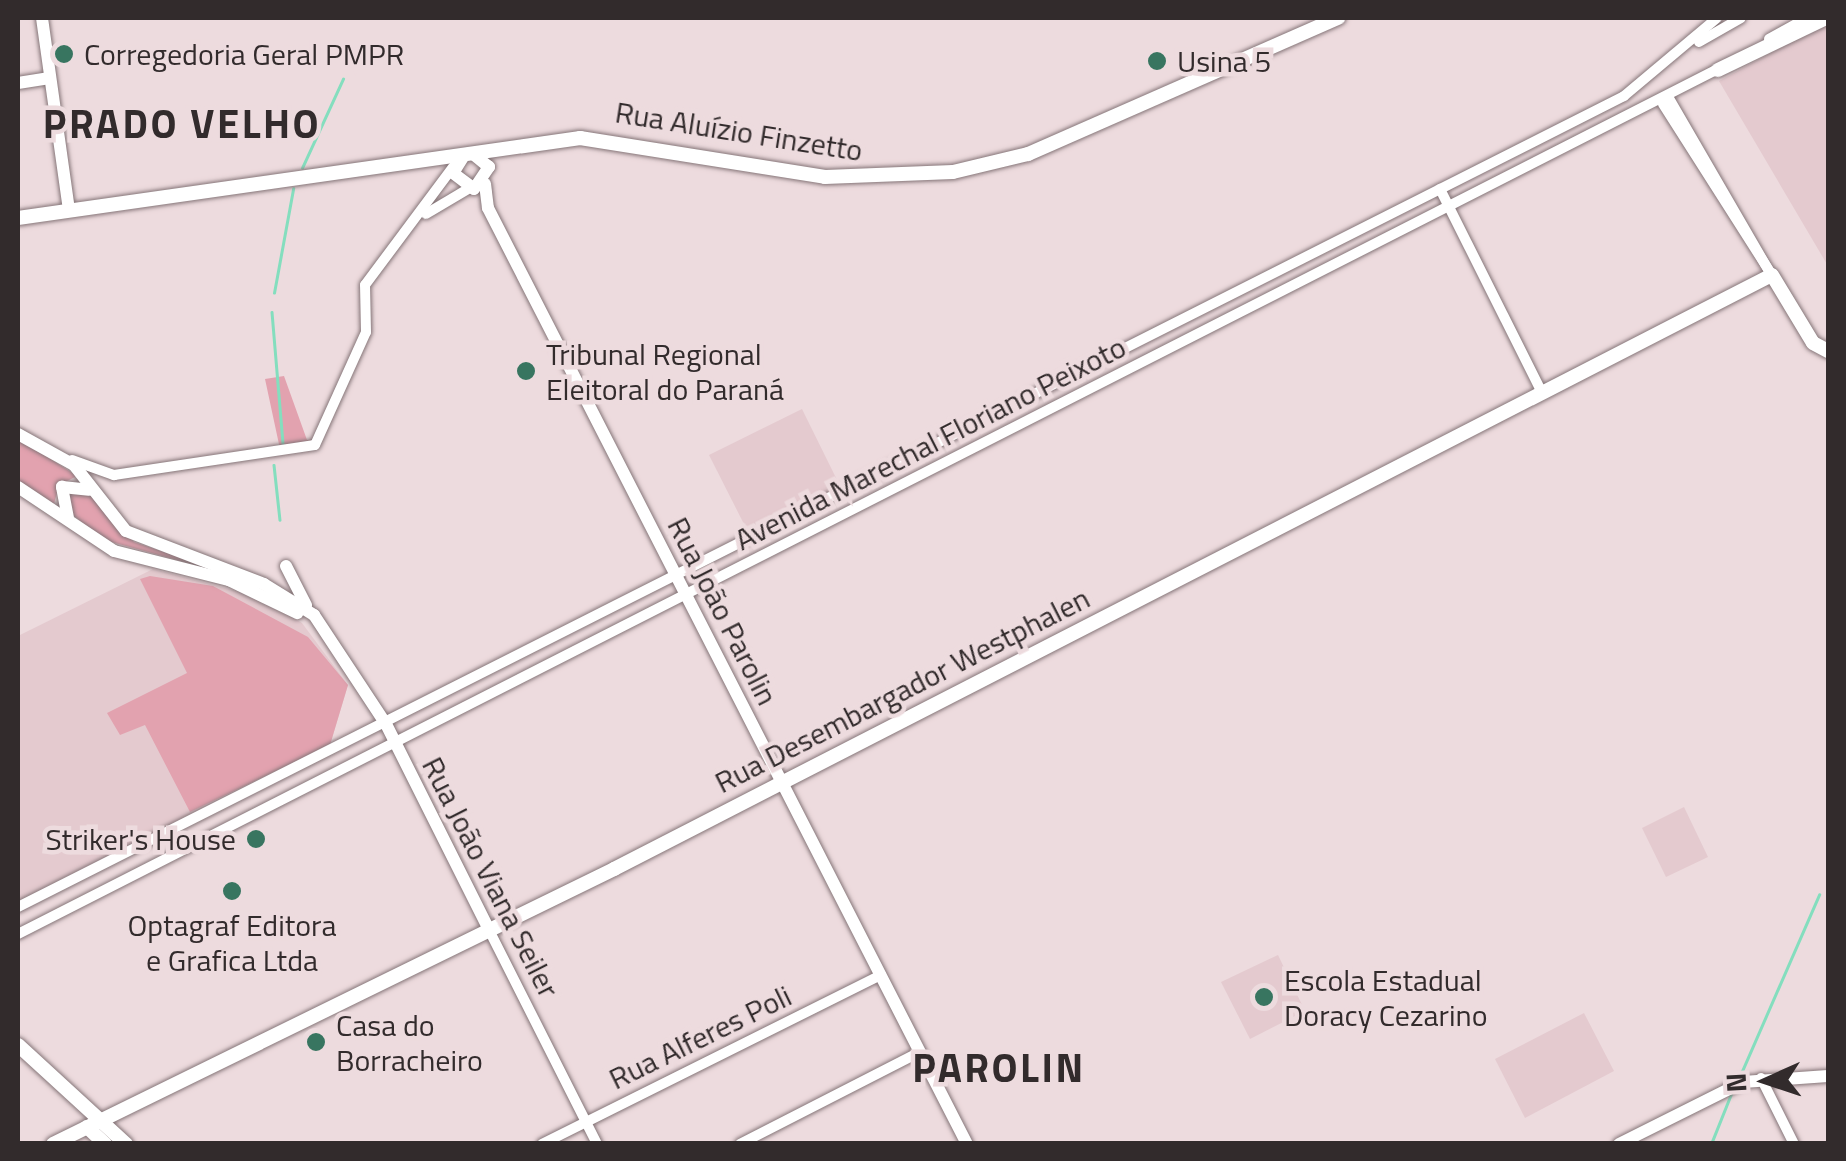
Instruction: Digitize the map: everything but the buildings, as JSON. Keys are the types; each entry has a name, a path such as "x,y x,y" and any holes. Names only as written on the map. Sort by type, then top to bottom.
{"main road":[{"path":"42,18 69,211"},
{"name":"Rua Aluízio Finzetto","path":"18,218 580,138 824,177 953,172 1028,154 1338,18"},
{"path":"1718,70 1826,18"},
{"path":"18,83 50,78"},
{"path":"454,166 469,153"},
{"name":"Rua João Parolin","path":"469,153 490,167 484,184 488,208 967,1144"},
{"name":"Rua João Parolin","path":"454,166 468,189 488,208"},
{"path":"468,189 484,184"},
{"path":"1772,275 1813,342 1828,351"},
{"name":"Rua Desembargador Westphalen","path":"53,1144 782,783 1772,275"},
{"path":"18,434 62,455 98,499"},
{"path":"68,520 62,487 81,483 138,538 260,587"},
{"path":"18,487 130,558 260,587"},
{"path":"286,566 314,616"},
{"name":"Rua João Viana Seiler","path":"260,587 314,616 386,724 489,930"},
{"name":"Rua João Viana Seiler","path":"260,587 330,640"},
{"path":"18,1045 94,1124 106,1144"},
{"path":"1619,1144 1743,1082 1828,1076"},
{"path":"1632,1144 1702,1102"},
{"path":"94,1124 126,1144"}],"street":[{"name":"Avenida Marechal Floriano Peixoto","path":"1681,54 1717,18"},
{"name":"Avenida Marechal Floriano Peixoto","path":"18,908 1624,96 1681,54 1742,18"},
{"name":"Avenida Marechal Floriano Peixoto","path":"18,934 1666,102 1807,18"},
{"path":"1666,102 1772,275"},
{"path":"62,455 107,474 315,445 366,332 365,285 422,217 454,166"},
{"path":"1457,180 1468,202"},
{"path":"422,217 468,189"},
{"path":"1440,189 1542,393"},
{"path":"653,588 664,606"},
{"name":"Rua João Viana Seiler","path":"489,930 596,1144"},
{"name":"Rua Alferes Poli","path":"542,1144 880,975"},
{"path":"740,1144 920,1052"},
{"path":"1761,1078 1794,1144"}],"shaded area":[{"path":"1828,22 1828,266 1719,81"},
{"path":"284,376 307,440 317,439 280,449 265,379"},
{"path":"802,409 840,486 748,532 709,455"},
{"path":"18,438 77,476 59,485 54,504 18,483"},
{"path":"85,489 134,542 229,574 104,540 68,511 63,494"},
{"path":"153,569 255,596 302,623 348,685 330,745 18,902 18,636"},
{"path":"150,576 213,586 308,637 348,685 330,745 190,812 145,725 120,735 107,713 187,673 140,579"},
{"path":"1684,807 1708,857 1666,877 1642,828"},
{"name":"Escola Estadual Doracy Cezarino","path":"1278,955 1305,1011 1250,1039 1221,982"},
{"path":"1584,1013 1614,1071 1525,1118 1495,1059"}],"waterway":[{"path":"302,168 343,79"},
{"path":"274,293 293,189"},
{"path":"272,312 283,444"},
{"path":"274,465 280,520"},
{"path":"1739,1078 1819,895"},
{"path":"1711,1144 1731,1094"}],"place":[{"name":"Corregedoria Geral PMPR","path":"64,54"},
{"name":"Usina 5","path":"1157,61"},
{"name":"Tribunal Regional Eleitoral do Paraná","path":"526,371"},
{"name":"Striker's House","path":"256,839"},
{"name":"Optagraf Editora e Grafica Ltda","path":"232,891"},
{"name":"Escola Estadual Doracy Cezarino","path":"1264,997"},
{"name":"Casa do Borracheiro","path":"316,1042"}],"district":[{"name":"PRADO VELHO","path":"182,124"},
{"name":"PAROLIN","path":"999,1068"}]}
